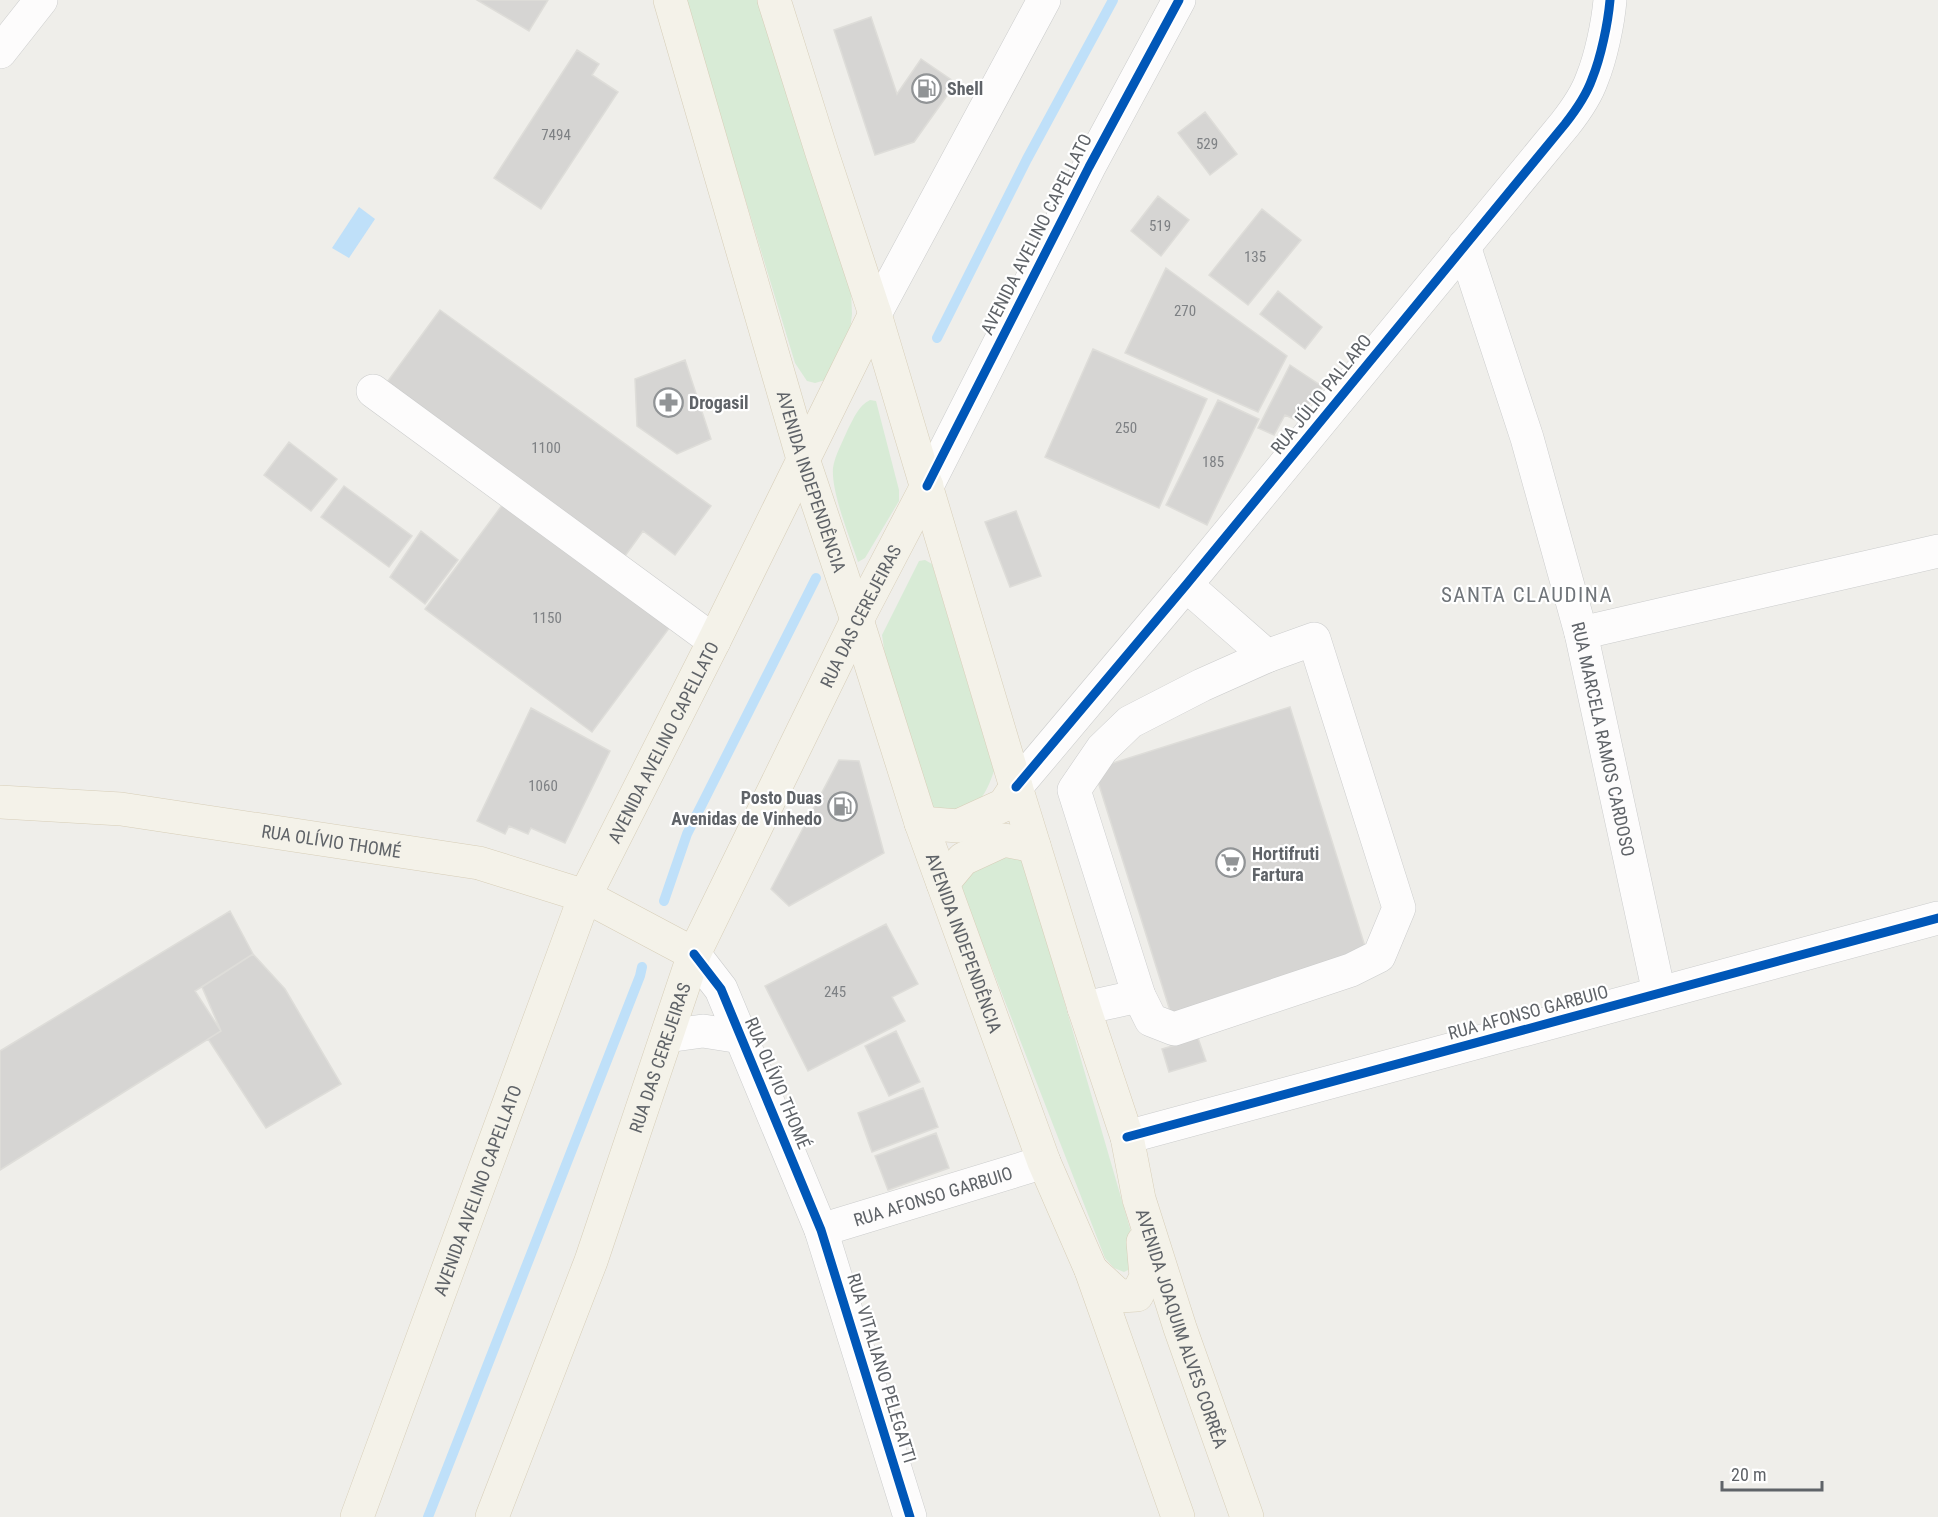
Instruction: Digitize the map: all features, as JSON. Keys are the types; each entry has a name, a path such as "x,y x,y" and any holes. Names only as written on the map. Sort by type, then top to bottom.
{"main road":[{"name":"AVENIDA INDEPENDÊNCIA","path":"670,0 803,459 921,823 1044,1162"},
{"path":"774,0 875,314 1016,787 1126,1137"},
{"name":"AVENIDA AVELINO CAPELLATO","path":"357,1517 585,896 875,314"},
{"name":"RUA DAS CEREJEIRAS","path":"492,1517 591,1261 694,954 857,620 927,486"},
{"path":"921,823 958,826 1004,805 1016,787"},
{"name":"RUA OLÍVIO THOMÉ","path":"0,802 121,809 479,863 585,896 694,954"},
{"path":"942,883 963,858 1004,840 1034,846"},
{"name":"AVENIDA JOAQUIM ALVES CORRÊA","path":"1126,1137 1139,1199 1180,1328 1247,1517"},
{"path":"1044,1162 1091,1270 1178,1517"},
{"path":"1091,1270 1119,1296 1137,1296 1146,1277 1139,1199"}],"street":[{"path":"0,52 41,0"},
{"name":"AVENIDA AVELINO CAPELLATO","path":"875,314 1044,0"},
{"name":"AVENIDA AVELINO CAPELLATO","path":"927,486 1089,167 1179,0"},
{"name":"RUA JÚLIO PALLARO","path":"1016,787 1186,585 1566,124 1593,78 1609,15 1610,0"},
{"name":"RUA MARCELA RAMOS CARDOSO","path":"1464,246 1527,438 1581,633 1659,993"},
{"path":"373,391 714,641"},
{"path":"1581,633 1938,551"},
{"path":"1186,585 1267,656"},
{"path":"1314,639 1399,908 1379,956 1340,974 1174,1029 1151,1020 1139,996 1074,790 1102,748 1130,722 1202,685 1267,656 1314,639"},
{"name":"RUA AFONSO GARBUIO","path":"1126,1137 1938,918"},
{"name":"RUA OLÍVIO THOMÉ","path":"694,954 721,989 821,1230"},
{"path":"1084,1008 1139,996"},
{"name":"RUA OLÍVIO THOMÉ","path":"667,1036 703,1031 741,1037"},
{"name":"RUA AFONSO GARBUIO","path":"821,1230 1044,1162"},
{"name":"RUA VITALIANO PELEGATTI","path":"821,1230 910,1517"}],"green space":[{"path":"685,0 761,0 851,291 852,314 849,340 829,379 815,383 807,381 795,363"},
{"path":"870,400 876,401 899,490 899,501 865,558 858,562 838,502 833,468 839,448 854,417 859,409"},
{"path":"925,560 932,564 994,771 984,793 968,811 930,808 886,662 882,635 919,561"},
{"path":"991,853 1018,854 1024,863 1138,1256 1136,1266 1124,1272 1114,1268 1105,1258 960,886"}],"water":[{"path":"359,207 375,219 349,258 332,248"}],"building":[{"path":"477,0 548,0 529,31"},
{"name":"Shell","path":"871,17 897,94 921,59 956,83 914,142 875,155 834,30"},
{"path":"577,50 599,64 592,75 618,92 541,209 494,178"},
{"path":"1205,112 1237,154 1210,175 1178,133"},
{"path":"1158,196 1189,220 1161,256 1131,231"},
{"path":"1262,209 1301,240 1248,305 1209,275"},
{"path":"1166,268 1287,356 1258,412 1125,353"},
{"path":"1278,291 1322,327 1305,349 1260,314"},
{"path":"440,310 711,506 675,555 643,531 620,563 382,389"},
{"path":"1093,349 1207,399 1159,508 1045,457"},
{"name":"Drogasil","path":"685,360 711,439 677,454 637,426 635,379"},
{"path":"1290,365 1323,387 1296,420 1285,415 1274,435 1258,428"},
{"path":"1218,400 1259,419 1207,525 1166,505"},
{"path":"289,442 337,479 311,511 264,475"},
{"path":"344,486 412,536 389,567 321,517"},
{"path":"503,504 670,627 592,732 425,609"},
{"path":"1016,511 1041,576 1010,587 985,522"},
{"path":"421,531 458,560 425,604 390,577"},
{"name":"Hortifruti Fartura","path":"1290,707 1368,956 1172,1017 1094,769"},
{"path":"531,708 610,751 565,843 531,828 528,834 509,826 505,834 477,821"},
{"name":"Posto Duas Avenidas de Vinhedo","path":"839,760 859,761 884,853 789,906 771,889"},
{"path":"230,911 253,954 195,991 221,1031 0,1170 0,1051"},
{"path":"886,924 918,984 892,997 905,1021 808,1071 765,986"},
{"path":"253,954 285,989 341,1084 266,1128 208,1039 221,1031 202,987"},
{"path":"896,1031 920,1082 889,1096 865,1046"},
{"path":"1198,1038 1206,1061 1169,1072 1162,1049"},
{"path":"923,1088 938,1127 872,1152 858,1113"},
{"path":"936,1133 949,1168 888,1190 875,1156"}],"waterway":[{"path":"937,338 1027,159 1113,0"},
{"path":"664,901 687,834 816,578"},
{"path":"428,1517 642,967"}],"cycle path":[{"path":"927,486 1089,167 1179,0"},
{"path":"1016,787 1186,585 1569,119 1590,85 1604,40 1610,0"},
{"path":"1127,1137 1938,918"},
{"path":"694,954 721,989 821,1230 910,1517"}],"place":[{"name":"Shell","path":"926,88"},
{"name":"Drogasil","path":"668,402"},
{"name":"Posto Duas Avenidas de Vinhedo","path":"843,807"},
{"name":"Hortifruti Fartura","path":"1231,863"}],"district":[{"name":"SANTA CLAUDINA","path":"1527,595"}]}
